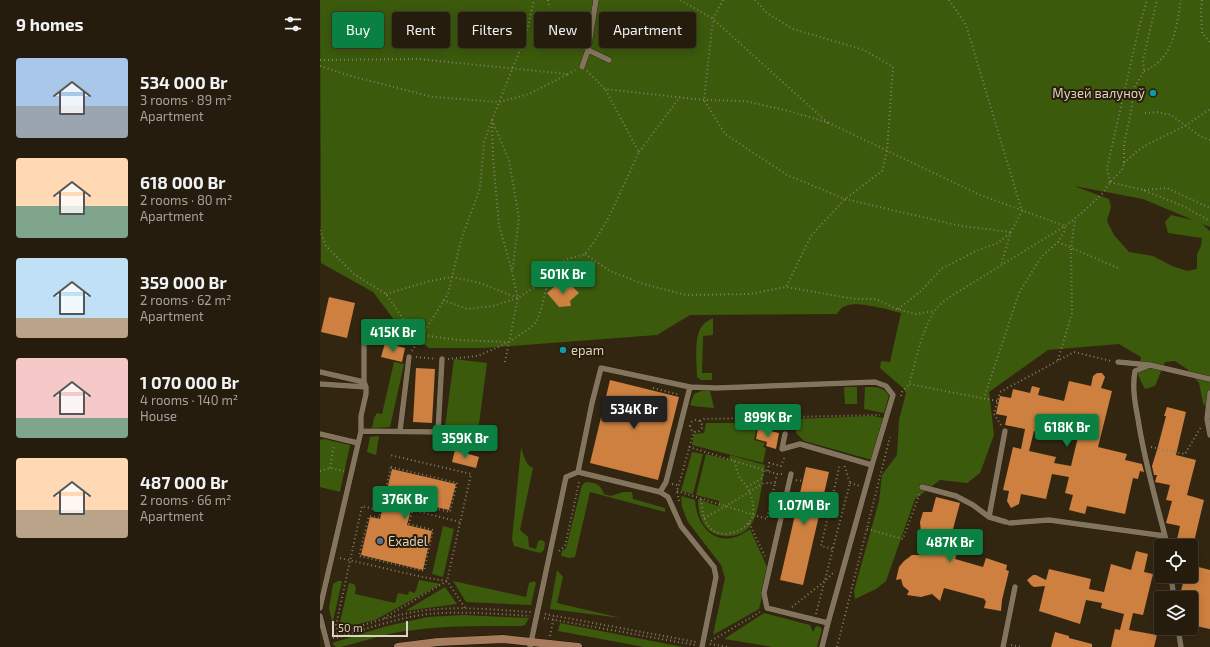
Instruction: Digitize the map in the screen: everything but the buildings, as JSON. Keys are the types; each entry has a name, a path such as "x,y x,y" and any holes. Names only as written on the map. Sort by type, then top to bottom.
{"main road":[{"path":"398,647 450,641 503,639 531,644 549,643 578,647"}],"lane":[{"path":"582,67 588,50 596,0"},
{"path":"588,50 609,60"},
{"path":"320,608 322,594 333,556 361,431 361,416 366,394 364,322"},
{"path":"400,431 409,356"},
{"path":"361,431 438,432 442,359"},
{"path":"1118,362 1150,365 1210,380"},
{"path":"1150,365 1135,371 1133,381 1134,397 1142,446 1166,539"},
{"path":"578,472 592,403 601,368 690,387 716,388 875,382 886,386 893,395 844,562 822,647"},
{"path":"320,372 365,384"},
{"path":"320,384 365,384"},
{"path":"660,492 666,482 690,387"},
{"path":"1210,393 1207,419 1210,435"},
{"path":"989,517 1005,431"},
{"path":"320,434 358,443"},
{"path":"785,434 782,449 800,444 872,466"},
{"path":"531,644 566,477 578,472 660,492 668,497 681,526 714,567 716,577 702,646"},
{"path":"791,474 764,593 766,608 828,623"},
{"path":"922,487 956,496 973,505 989,517 1008,522 1049,520 1165,536"},
{"path":"1003,647 1016,587"},
{"path":"320,616 328,647"},
{"path":"1179,635 1181,647"}],"path":[{"path":"548,0 550,8"},
{"path":"680,0 713,19 829,123"},
{"path":"723,0 713,19 704,100 724,134 787,175 845,199 961,226 1011,232"},
{"path":"755,0 767,13 793,29 864,50 893,67 887,151 882,171 845,199 811,236 786,287"},
{"path":"949,0 966,25 1022,210 1011,232 1001,265"},
{"path":"1110,182 1107,168 1139,27 1147,0"},
{"path":"900,399 902,392 909,384 924,333 938,307 948,298 1065,226 1103,192 1110,182 1122,170 1124,163 1124,144 1131,112 1134,88 1144,70 1143,60 1157,0"},
{"path":"1144,70 1160,62 1173,42 1181,0"},
{"path":"1202,0 1202,33 1210,42"},
{"path":"533,1 526,35 484,142 480,188 461,240 448,294 409,356 442,359 478,356 509,342 530,328 537,321 549,277 554,266 568,259 585,254 609,217 639,152 680,97"},
{"path":"320,60 418,59 568,74"},
{"path":"320,66 351,76 433,97 499,102 529,94 582,67 605,89 639,152"},
{"path":"605,89 704,100 745,101 789,111 829,123 980,195 1065,226"},
{"path":"1124,163 1148,144 1185,126 1210,108"},
{"path":"1145,113 1157,112 1171,115 1200,136 1210,140"},
{"path":"492,120 509,160 519,218 512,273"},
{"path":"492,120 492,158 499,225 518,298 505,362"},
{"path":"1110,182 1143,190 1183,206 1210,221"},
{"path":"1143,190 1167,188 1210,208"},
{"path":"1058,361 1072,313 1071,248 1075,218"},
{"path":"984,398 1019,293 1041,257 1058,242 1064,232 1065,226"},
{"path":"320,230 326,246 354,274 386,294 406,323 421,335 459,340 509,342"},
{"path":"897,309 921,291 941,268 976,251 998,243 1011,232"},
{"path":"1058,242 1118,268"},
{"path":"585,254 610,271 643,284 686,295 749,294 786,287 855,298 876,299 897,309 916,314 935,311"},
{"path":"386,294 430,281 452,277 480,283 518,298"},
{"path":"443,300 467,308 493,306 518,298 549,277"},
{"path":"1005,431 994,414 1000,392 1074,352 1118,362"},
{"path":"909,384 997,401"},
{"path":"652,388 681,395 680,401"},
{"path":"700,421 702,425 701,429 698,431 692,430 690,425 691,422 694,420 700,421 704,419 875,414 886,416"},
{"path":"1142,446 1185,454 1207,419"},
{"path":"837,647 891,432"},
{"path":"330,468 334,444"},
{"path":"677,491 767,519 777,474 689,447"},
{"path":"768,471 769,463 781,466 786,455 782,449"},
{"path":"390,455 471,474 447,581 465,608"},
{"path":"833,549 821,546 842,457"},
{"path":"815,620 850,483 842,457"},
{"path":"701,499 704,518 711,529 719,534 735,532 749,523 753,514 752,496 740,479 734,460"},
{"path":"358,562 369,516 379,518 391,467 457,483 450,512 414,503 409,524 433,530 422,578"},
{"path":"320,471 330,468 351,473"},
{"path":"747,487 762,478 764,470"},
{"path":"558,552 565,546 579,483 585,478"},
{"path":"704,518 764,482 776,483"},
{"path":"866,529 903,539 922,487"},
{"path":"338,633 336,625 362,506 381,511"},
{"path":"412,510 460,522"},
{"path":"749,523 770,568"},
{"path":"333,556 422,578 447,581"},
{"path":"359,556 424,571"},
{"path":"785,613 824,581 844,562"},
{"path":"390,570 392,563"},
{"path":"381,620 447,581"},
{"path":"325,637 381,620 427,610 465,608 554,616 702,646"},
{"path":"728,647 708,643 766,608"},
{"path":"325,637 336,638 382,624 427,614 466,612 537,614 553,620 702,646"},
{"path":"549,643 554,616"}],"green space":[{"path":"320,0 1210,0 1210,227 1202,224 1210,231 1210,414 1203,403 1199,383 1187,369 1175,361 1165,362 1155,386 1145,389 1138,375 1141,357 1119,344 1048,350 989,392 994,435 980,473 967,483 940,480 915,499 886,581 876,589 855,599 854,591 879,501 882,475 897,455 899,420 906,393 903,388 880,368 881,361 890,362 901,313 854,304 843,307 837,314 690,315 657,335 484,348 429,348 398,325 373,292 321,263","holes":["1074,186 1143,199 1193,220 1171,215 1165,222 1168,233 1202,238 1201,246 1197,254 1197,269 1187,271 1172,266 1153,256 1129,252 1114,235 1107,221 1111,207 1109,199"]},
{"path":"713,318 713,335 703,336 702,373 712,373 712,380 701,380 697,377 696,350 698,336 704,324"},
{"path":"454,359 487,363 477,439 444,435"},
{"path":"394,362 404,364 390,427 372,428 374,418 377,413 382,414"},
{"path":"844,387 857,387 857,404 845,404"},
{"path":"865,387 885,390 889,396 884,413 864,409"},
{"path":"704,390 710,391 714,408 690,405 694,394"},
{"path":"873,416 883,418 872,460 804,441 796,433 796,426 777,424 776,430 757,427 754,440 765,443 763,447 766,448 763,463 692,445 694,434 704,433 706,423 765,423 768,420"},
{"path":"379,436 376,455 367,452 370,437"},
{"path":"324,439 350,445 340,492 320,487 320,440"},
{"path":"521,448 526,462 533,468 520,530 528,537 529,547 536,549 540,540 544,541 544,550 540,553 514,546 512,539"},
{"path":"692,452 703,454 693,494 681,491"},
{"path":"706,454 729,460 730,455 765,465 755,517 749,527 741,533 731,536 716,534 710,531 702,521 698,507 698,499 718,506 719,501 696,495"},
{"path":"586,482 598,485 604,494 611,496 623,492 632,492 633,499 665,508 665,512 590,492 575,557 570,558 561,556 562,551 566,548 582,485"},
{"path":"681,496 695,500 700,521 713,535 721,538 730,538 740,535 750,529 768,569 761,592 762,597 759,609 713,635 725,578 721,565 688,522 682,507"},
{"path":"443,526 454,529 443,577 432,574"},
{"path":"557,570 563,577 557,603 621,618 550,609"},
{"path":"419,580 441,584 375,620 354,625 340,622 349,583 354,584 356,587 355,594 395,603 398,593 408,595 409,591 415,593"},
{"path":"338,581 342,581 332,621 329,608 333,584"},
{"path":"453,581 526,597 529,583 534,581 536,583 531,605 466,602"},
{"path":"445,587 457,604 405,611"},
{"path":"764,613 810,625 813,632 816,626 820,627 822,630 817,647 773,647 724,639"},
{"path":"463,615 529,618 525,625 521,626 422,629 389,634 341,647 336,647 332,643 387,626 428,617"},
{"path":"560,623 683,647 644,647 558,631"}],"place":[{"name":"Музей валуноў","path":"1153,93"},
{"name":"epam","path":"563,350"},
{"name":"Exadel","path":"380,541"}]}
